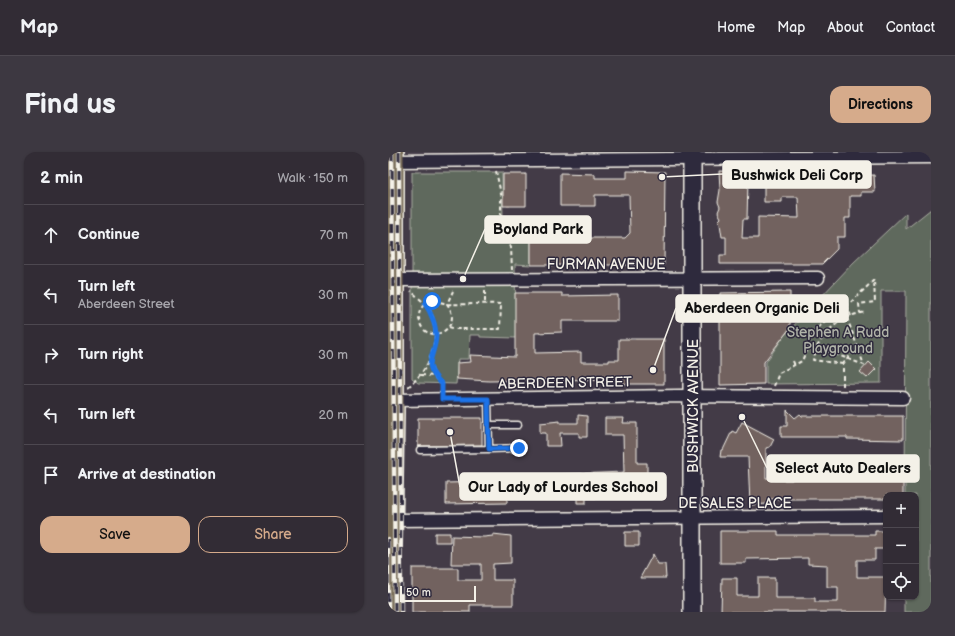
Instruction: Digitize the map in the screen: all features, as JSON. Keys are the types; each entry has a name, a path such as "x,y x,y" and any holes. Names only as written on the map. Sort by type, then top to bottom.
{"main road":[{"name":"BUSHWICK AVENUE","path":"692,155 692,612"},
{"path":"391,612 392,520 390,449 401,284 394,156"}],"street":[{"path":"394,156 496,160 692,155 931,158"},
{"name":"FURMAN AVENUE","path":"401,284 452,280 512,279 818,278"},
{"name":"ABERDEEN STREET","path":"394,400 693,396 903,398"},
{"name":"DE SALES PLACE","path":"392,520 883,516"}],"lane":[{"path":"488,399 489,449"},
{"path":"489,425 518,425"},
{"path":"420,450 519,448"}],"path":[{"path":"496,160 496,173 501,194 502,227 511,247 512,279"},
{"path":"447,304 453,293 452,280"},
{"path":"774,386 779,373 802,361 812,336 824,321 832,314 847,306 874,280 875,302 859,304 860,313"},
{"path":"401,284 425,304 430,311 436,334 429,361 421,375 408,387"},
{"path":"447,304 452,310 452,321 449,326 436,334 430,334 424,330 419,322 419,314 425,304 432,301 447,304 500,304 500,329 456,329 449,326"},
{"path":"847,306 851,316"},
{"path":"843,364 813,360 817,347 828,331 836,324 851,316 866,312"},
{"path":"817,347 864,365 847,318"},
{"path":"843,386 843,364 846,358 858,346"},
{"path":"807,348 816,351"},
{"path":"429,361 434,376 442,384 442,399"},
{"path":"792,361 795,366"},
{"path":"421,375 434,376"}],"green space":[{"path":"412,172 502,172 503,218 531,217 531,265 515,264 516,338 480,337 480,335 470,335 469,359 458,359 456,384 418,383 412,378"},
{"name":"Stephen A Rudd Playground","path":"931,209 931,612 904,612 904,600 919,600 919,492 905,492 906,291 881,291 881,383 766,384 766,362 784,336 853,263 906,213 906,229"}],"building":[{"path":"627,171 665,172 664,265 531,265 531,232 586,233 586,238 625,238 630,233 629,195 595,195 595,206 560,206 560,173 595,174 595,178 627,178"},
{"path":"719,171 763,172 763,181 748,181 747,219 743,219 742,238 758,238 758,217 799,218 798,197 782,197 782,202 764,202 764,178 874,175 875,192 861,192 861,196 850,196 850,218 845,218 845,237 837,237 837,249 822,264 720,264 720,255 726,255 726,237 722,237 720,224 718,221 721,218 718,212 720,207 718,202 720,190"},
{"path":"503,174 526,174 526,206 503,206"},
{"path":"790,292 790,328 764,362 764,384 720,385 720,293"},
{"path":"515,293 562,293 562,296 618,295 618,321 562,321 562,332 535,333 535,353 581,352 581,362 609,362 609,360 619,360 619,339 664,339 664,384 623,384 623,379 489,381 457,379 457,363 471,362 470,355 515,357"},
{"path":"869,362 876,369 867,378 860,372"},
{"path":"787,410 795,418 800,414 802,416 903,416 903,440 847,439 847,437 781,437 781,426 787,426"},
{"path":"578,415 587,416 587,437 579,437 579,433 560,433 561,446 546,446 546,433 540,433 540,423 560,421 560,423 578,423"},
{"path":"418,418 482,418 482,445 418,446"},
{"path":"605,418 624,418 623,423 637,423 637,463 647,463 647,484 624,484 624,498 586,498 586,503 577,503 577,497 550,498 550,475 624,472 623,435 605,435"},
{"path":"742,422 774,439 770,447 766,448 766,478 775,478 775,480 792,480 792,475 865,476 865,479 889,479 889,474 903,474 903,492 883,492 883,499 767,499 767,504 750,505 748,457 720,457 721,450 723,450 732,431 736,433"},
{"path":"489,482 489,496 507,496 507,503 446,504 446,483"},
{"path":"720,531 778,531 778,535 875,535 875,531 883,531 883,549 875,549 875,560 857,560 857,577 883,577 883,600 885,600 885,612 721,612 722,578 737,578 737,596 758,596 758,578 775,578 775,598 815,598 815,602 838,602 838,587 827,587 827,565 808,564 808,558 746,559 746,563 720,563"},
{"path":"625,532 639,532 639,546 625,546"},
{"path":"435,533 450,533 450,542 435,542"},
{"path":"493,534 511,536 511,563 493,564 493,580 513,580 513,605 470,605 470,612 412,612 412,568 458,568 458,580 481,580 481,564 451,564 452,536 484,537 493,536"},
{"path":"653,554 658,564 665,564 666,578 640,578"}],"railway":[{"path":"392,152 395,612"},
{"path":"399,152 401,612"},
{"path":"388,539 388,612"}],"place":[{"name":"Bushwick Deli Corp","path":"662,177"},
{"name":"Boyland Park","path":"463,279"},
{"name":"Aberdeen Organic Deli","path":"653,370"},
{"name":"Select Auto Dealers","path":"742,417"},
{"name":"Our Lady of Lourdes School","path":"450,432"}],"route":[{"path":"432,301 425,304 430,311 436,334 429,361 434,376 442,384 442,399 488,399 489,449 519,448"}]}
